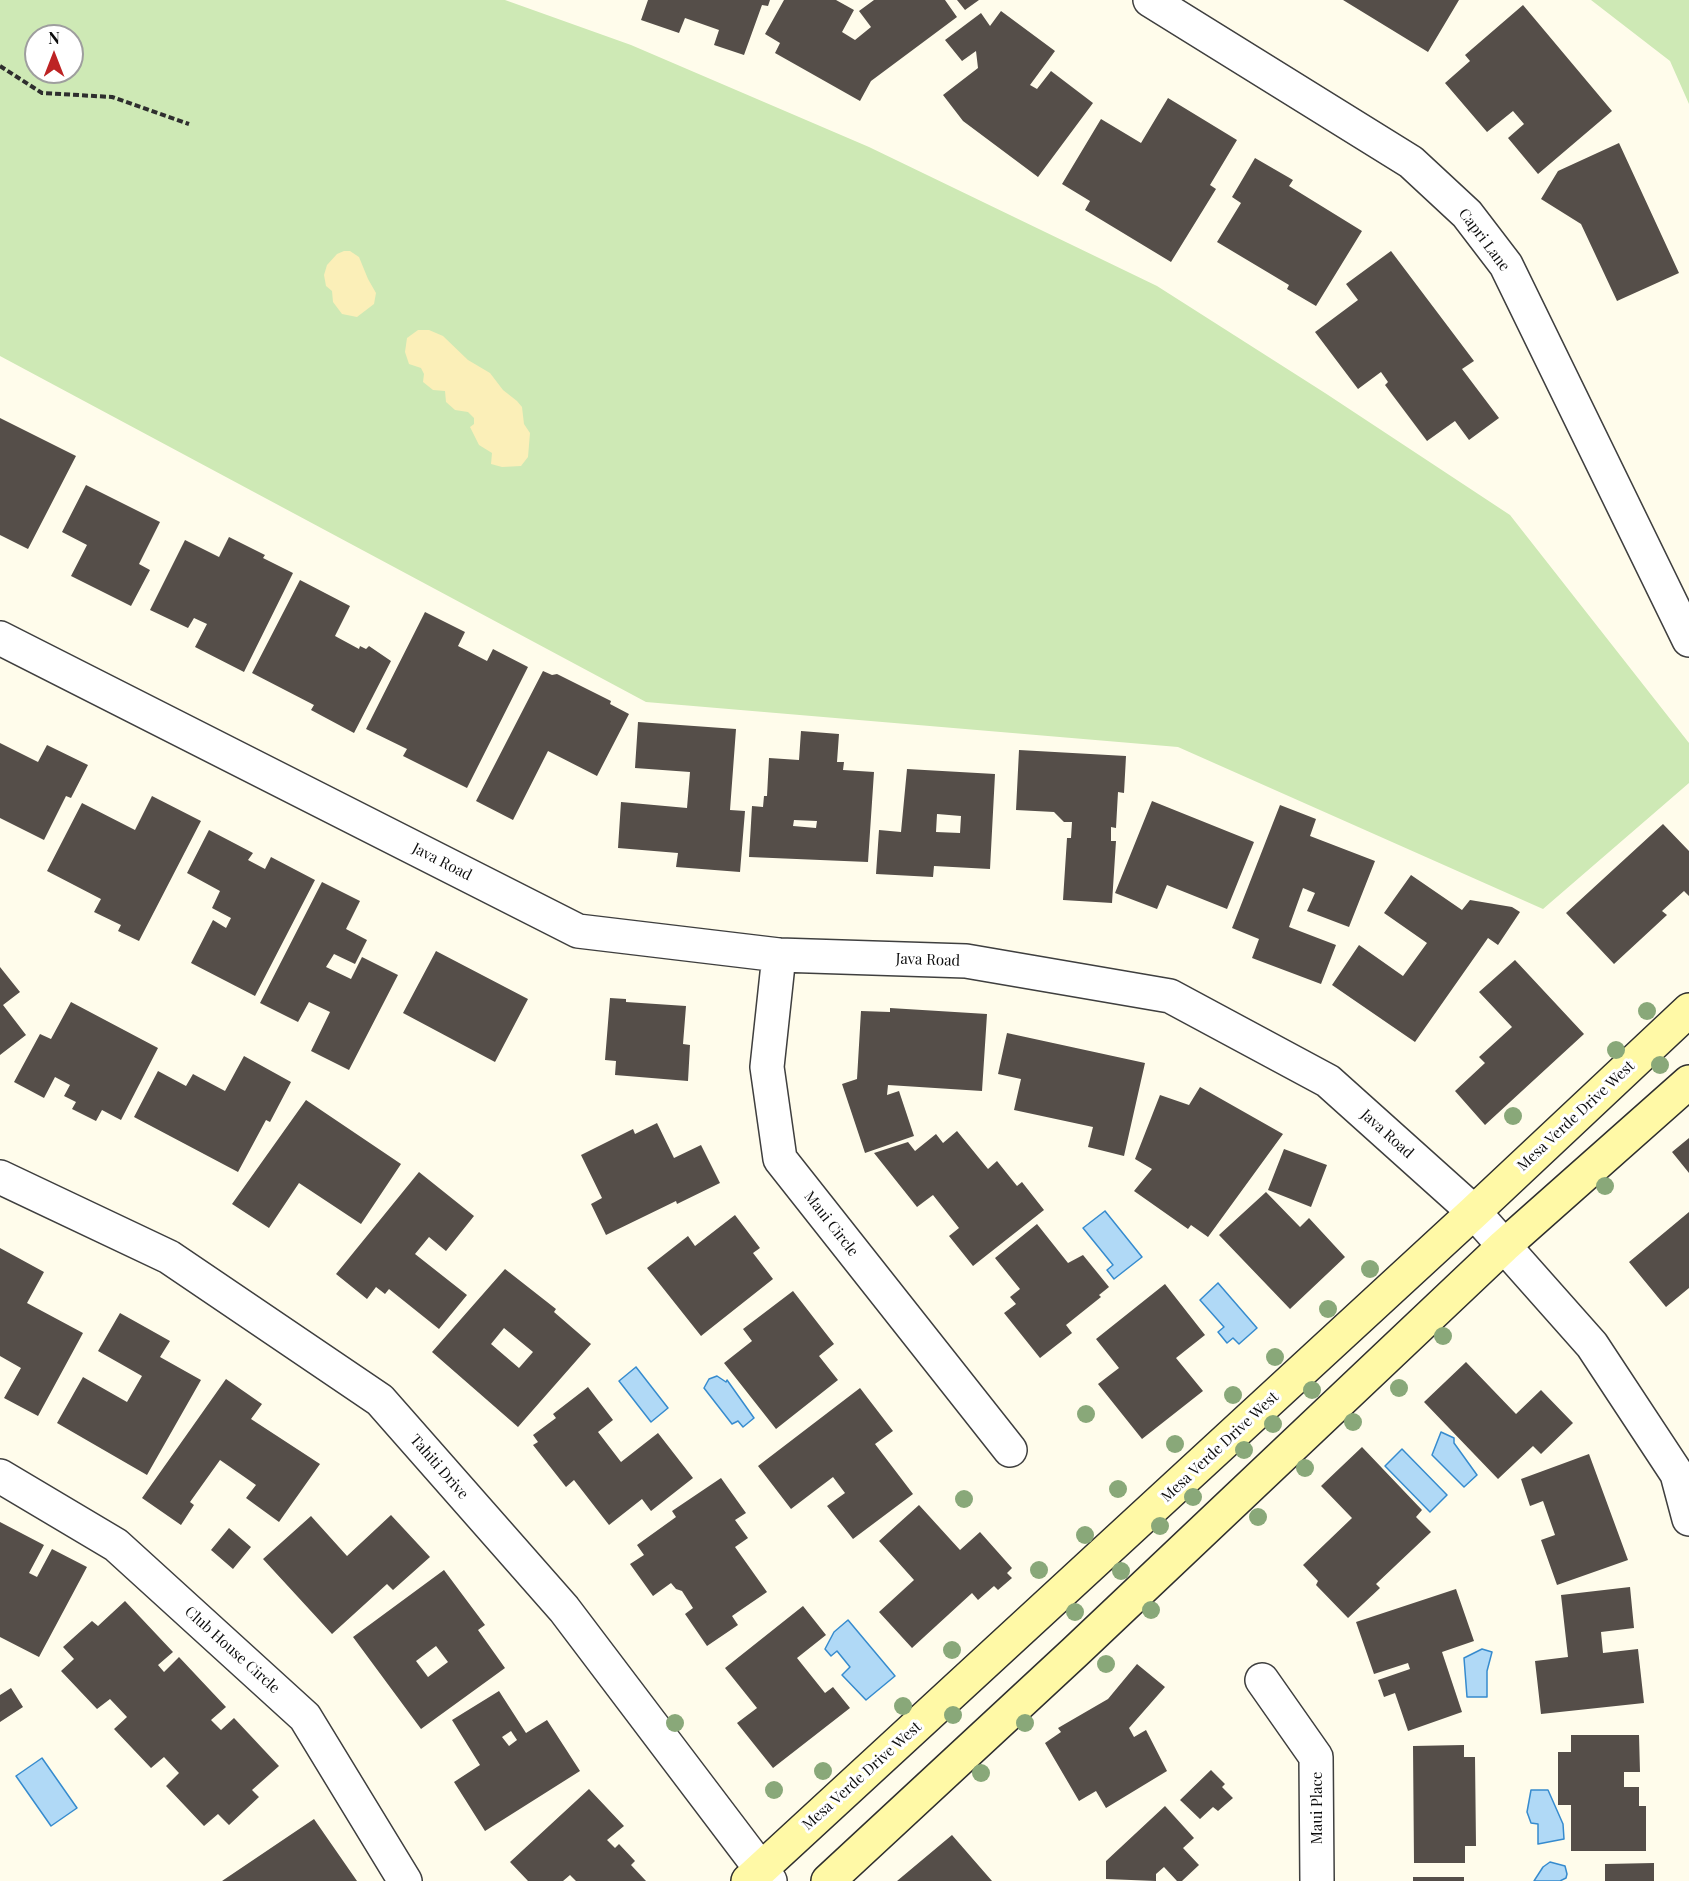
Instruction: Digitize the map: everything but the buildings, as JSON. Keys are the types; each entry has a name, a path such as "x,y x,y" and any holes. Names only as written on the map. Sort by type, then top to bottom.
{"street":[{"name":"Capri Lane","path":"1150,0 1412,162 1467,214 1506,264 1689,640"},
{"name":"Java Road","path":"0,638 578,931 778,955 966,961 1170,996 1328,1081 1474,1212 1592,1345 1677,1474 1689,1519"},
{"name":"Maui Circle","path":"778,955 767,1067 780,1159 1010,1450"},
{"name":"Mesa Verde Drive West","path":"759,1877 1689,1010"},
{"path":"828,1881 1075,1652 1504,1246 1689,1082"},
{"name":"Tahiti Drive","path":"0,1178 169,1257 380,1400 564,1609 759,1877"},
{"name":"Club House Circle","path":"0,1476 116,1545 305,1717 405,1881"},
{"name":"Maui Place","path":"1262,1680 1316,1757 1317,1881"}],"path":[{"path":"0,66 42,93 112,98 189,124"}],"green space":[{"path":"0,0 505,0 631,45 869,147 1157,286 1510,515 1689,743 1689,783 1543,909 1178,747 646,702 0,356"},
{"path":"1591,0 1689,0 1689,104 1670,61"}],"sand":[{"path":"350,251 359,257 376,293 374,304 357,317 342,314 333,302 332,291 326,286 324,275 327,265 337,254"},
{"path":"418,330 429,330 443,336 468,360 490,373 503,390 522,407 524,424 530,433 528,457 521,466 502,467 491,464 492,453 479,445 470,427 474,424 474,418 468,412 455,410 446,402 445,391 433,390 423,382 424,374 421,368 409,364 405,352 407,338"}],"water":[{"path":"1105,1211 1142,1257 1114,1279 1107,1270 1113,1265 1083,1228"},
{"path":"1218,1283 1257,1328 1239,1344 1233,1338 1227,1343 1218,1332 1224,1327 1200,1300"},
{"path":"636,1367 668,1408 651,1422 619,1381"},
{"path":"717,1376 726,1382 727,1380 754,1418 743,1427 738,1421 732,1424 704,1388 709,1379"},
{"path":"1441,1432 1454,1438 1454,1443 1477,1475 1464,1487 1432,1455"},
{"path":"1402,1449 1447,1495 1430,1512 1385,1466"},
{"path":"848,1620 895,1676 866,1700 842,1675 850,1667 837,1651 831,1656 825,1649 834,1632"},
{"path":"1482,1649 1492,1652 1487,1671 1487,1697 1467,1697 1464,1658"},
{"path":"42,1758 77,1808 51,1826 16,1776"},
{"path":"1531,1790 1548,1790 1563,1824 1564,1839 1538,1844 1538,1824 1531,1823 1527,1812"},
{"path":"1550,1862 1565,1866 1566,1878 1560,1881 1534,1881 1543,1867"}]}
